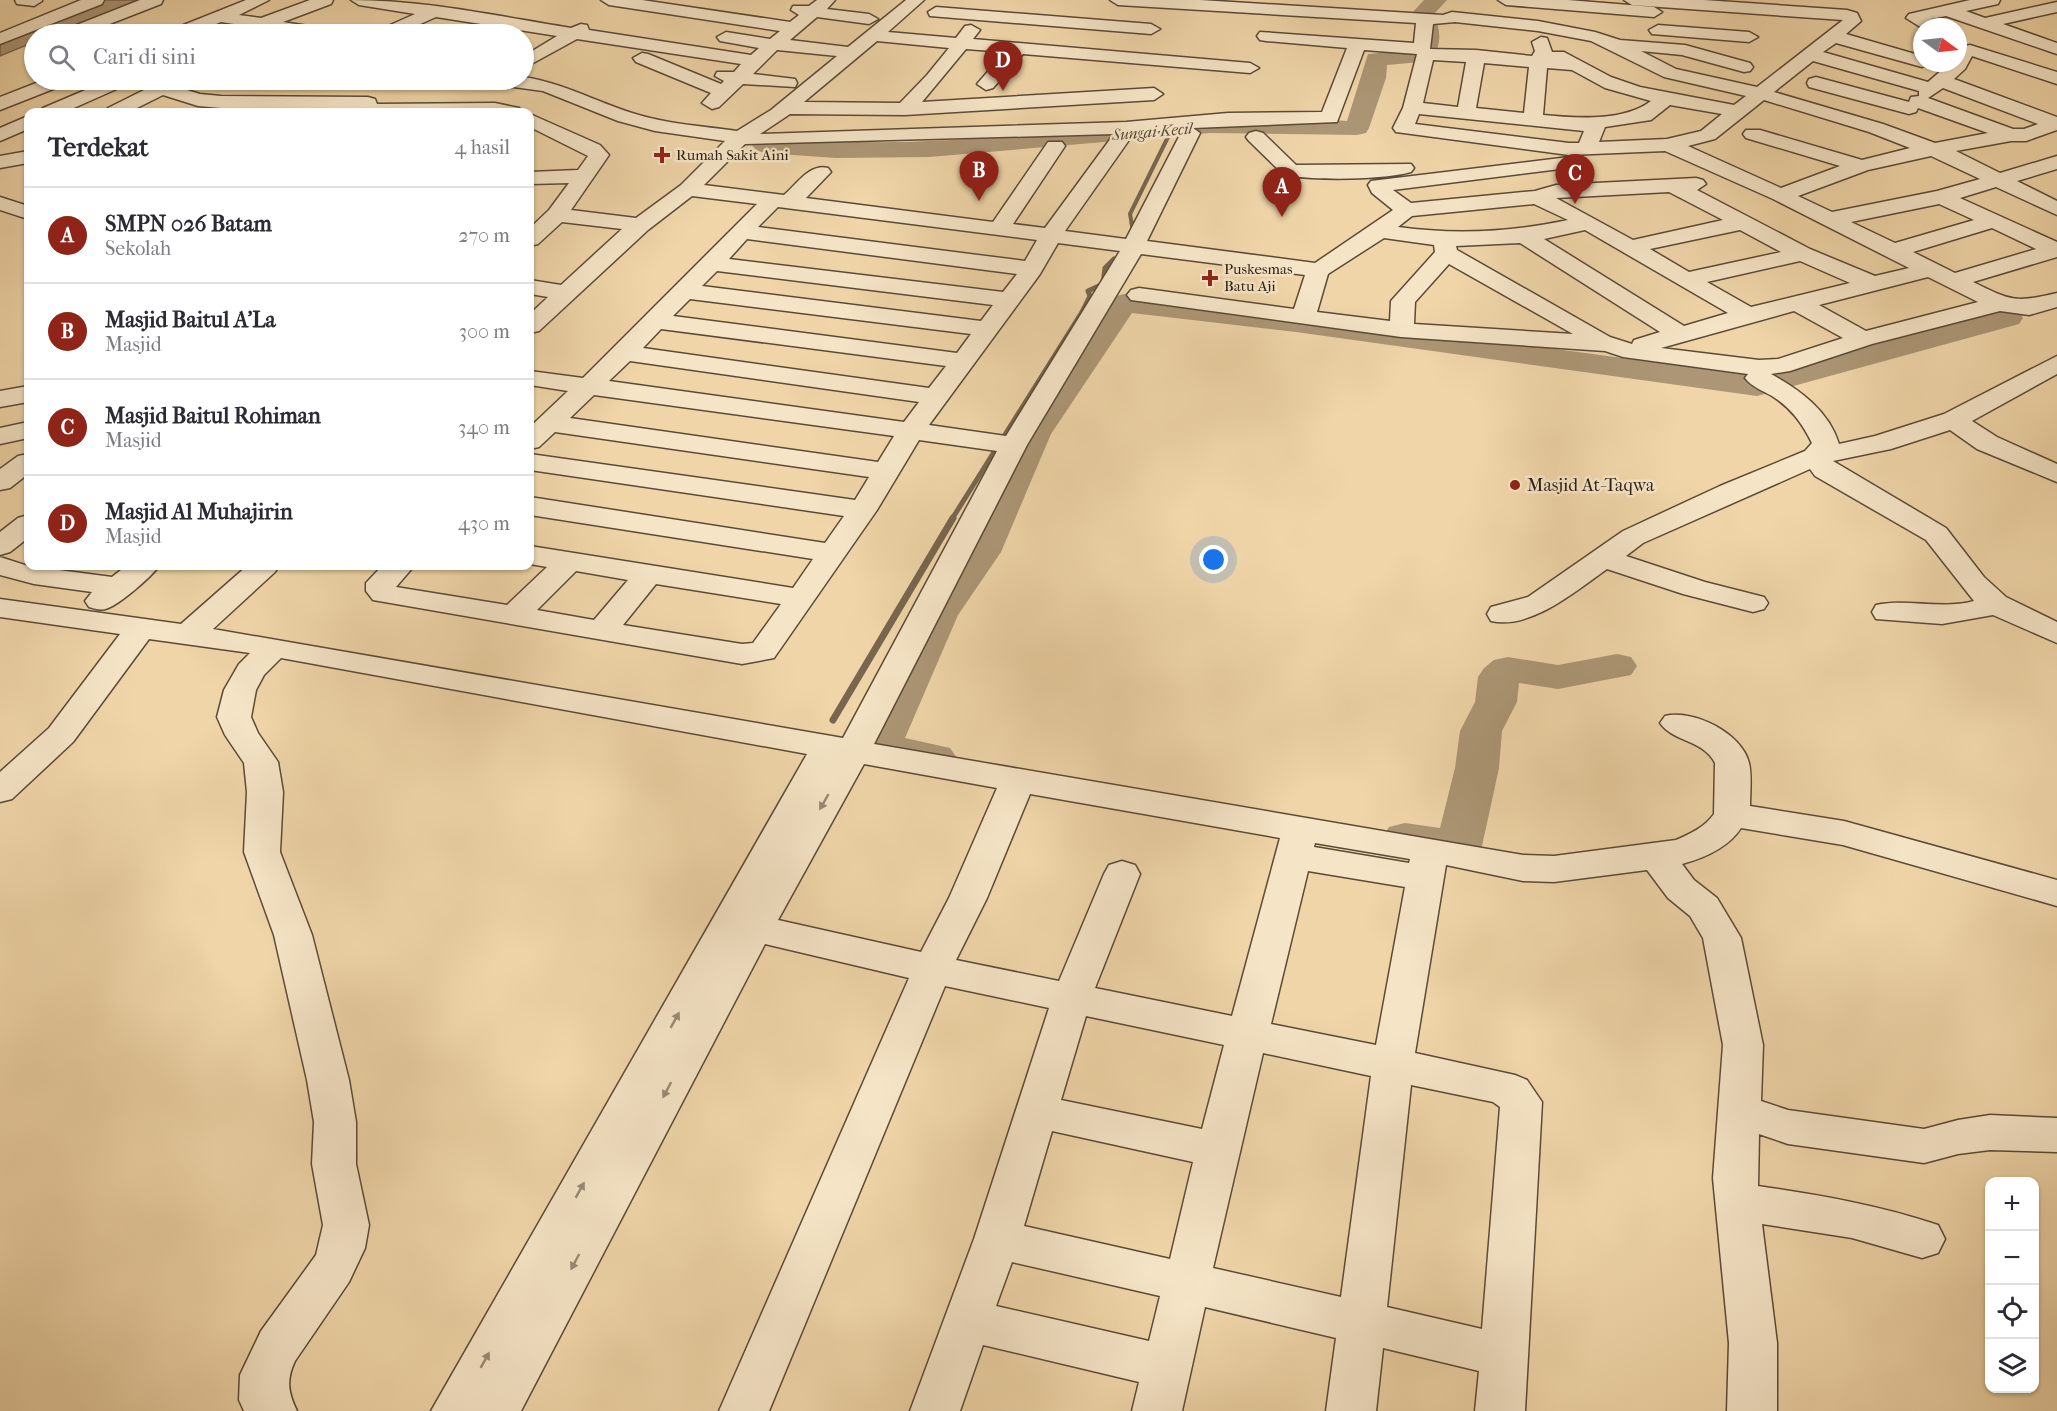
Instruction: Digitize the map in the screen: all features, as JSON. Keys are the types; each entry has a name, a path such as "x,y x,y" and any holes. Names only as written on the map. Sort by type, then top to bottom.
{"street":[{"path":"9,11 32,0"},
{"path":"34,24 96,0"},
{"path":"94,24 155,0"},
{"path":"202,24 261,0"},
{"path":"282,24 325,0"},
{"path":"407,24 458,0"},
{"path":"609,0 709,10 794,28"},
{"path":"534,323 640,225 688,189 853,53 895,0"},
{"path":"752,134 748,116 828,50 871,28 916,0"},
{"path":"1118,0 1274,7 1346,7 1404,19 1423,20 1451,12 1540,45 1604,81 1622,88 1738,112"},
{"path":"1404,19 1409,0"},
{"path":"1506,0 1627,26 1749,37"},
{"path":"1915,18 1956,5 1992,0"},
{"path":"534,56 632,1"},
{"path":"1096,98 1124,58 1154,29 1166,1"},
{"path":"357,8 388,2 521,24"},
{"path":"629,53 652,45 709,10 745,2"},
{"path":"1956,5 1982,24 2057,49"},
{"path":"486,24 522,6"},
{"path":"821,6 775,44 853,53"},
{"path":"780,7 821,6 871,28 909,40 1251,68"},
{"path":"909,40 940,6 986,16 1023,19 1050,14 1091,25 1265,39 1421,48 1425,25 1423,20"},
{"path":"1228,119 1265,39 1274,7"},
{"path":"1982,24 2053,10"},
{"path":"568,14 592,17"},
{"path":"905,108 934,79 958,44 986,16"},
{"path":"219,17 250,24"},
{"path":"1329,171 1411,163 1418,160 1410,143 1413,108 1424,56 1434,53 1476,55 1595,37 1627,26 1851,17 1852,21 1809,54 1787,75 1759,93 1708,135 1667,145 1627,148 1578,149 1410,143"},
{"path":"2014,17 2057,31"},
{"path":"986,84 1009,48 1023,19"},
{"path":"1627,26 1770,21 1839,32 1913,59"},
{"path":"1725,57 1770,21"},
{"path":"1013,133 1042,86 1091,25"},
{"path":"534,26 754,61"},
{"path":"1627,26 1685,50 1725,57 1787,75"},
{"path":"1627,26 1670,73 1759,93 1876,128 1933,149 2054,206"},
{"path":"3,36 24,28"},
{"path":"1248,28 1265,39"},
{"path":"534,47 629,53 678,71 718,97 772,45 704,33"},
{"path":"1456,36 1540,45"},
{"path":"534,84 547,86 625,117 688,130 752,134 777,140 1129,130 1228,119 1330,118 1357,44"},
{"path":"1533,119 1540,45"},
{"path":"1809,54 1913,62"},
{"path":"1466,112 1476,55"},
{"path":"395,570 381,583 381,591 384,594 742,654 757,653 768,646 863,510 910,432 1032,269 1051,235 1129,130 1154,94 1171,63"},
{"path":"1967,66 2057,71"},
{"path":"1967,69 1981,74"},
{"path":"1816,83 1913,70"},
{"path":"678,71 788,83"},
{"path":"534,72 587,82"},
{"path":"1876,128 1945,72"},
{"path":"1960,72 2018,135 2057,146"},
{"path":"1966,72 2055,123"},
{"path":"934,79 1042,86 1096,98 1154,94"},
{"path":"1578,149 1594,124 1604,81"},
{"path":"785,108 905,108 1042,86"},
{"path":"0,104 34,90"},
{"path":"59,108 100,90"},
{"path":"123,108 158,90"},
{"path":"168,90 198,100 243,108 306,108 368,103 405,108"},
{"path":"1413,108 1594,124 1644,116 1668,97"},
{"path":"181,108 198,100"},
{"path":"633,100 671,118 688,130"},
{"path":"1778,115 1908,154"},
{"path":"534,123 563,146"},
{"path":"1780,195 1861,166 1933,149 2018,135 2055,123"},
{"path":"0,135 24,124"},
{"path":"1594,124 1627,148"},
{"path":"456,1411 841,749 920,621 1003,444 1133,247 1190,133"},
{"path":"1753,134 1861,166"},
{"path":"534,137 563,146 593,149 599,155 585,176 548,213 534,233"},
{"path":"1256,137 1290,170 1371,171 1578,149"},
{"path":"1667,145 1694,154 1745,182 1780,195 2000,304 2029,308 2057,300"},
{"path":"556,177 563,146"},
{"path":"999,228 1055,146"},
{"path":"1719,168 1801,147"},
{"path":"1694,154 1536,166 1378,185 1378,189 1406,210 1445,247 1616,347 1683,336 1748,315 1800,304 1929,270"},
{"path":"0,162 24,159"},
{"path":"1827,220 1941,197 2057,162"},
{"path":"1536,166 1546,194 1582,220 1748,315"},
{"path":"539,432 589,387 742,232 821,172"},
{"path":"534,178 585,176"},
{"path":"1304,318 1312,283 1319,270 1380,231 1406,210 1546,194 1680,189 1745,182"},
{"path":"688,189 940,220 1133,247 1245,271 1319,270"},
{"path":"1380,231 1445,247 1524,236 1680,189 1802,254 1873,284"},
{"path":"1941,197 2057,250"},
{"path":"0,203 24,212"},
{"path":"548,213 640,225"},
{"path":"802,306 878,213"},
{"path":"888,285 940,220"},
{"path":"1892,251 1994,221"},
{"path":"1629,247 1741,223"},
{"path":"742,232 1032,269"},
{"path":"1524,236 1683,336"},
{"path":"1401,330 1403,301 1445,247"},
{"path":"1954,280 2057,250"},
{"path":"1687,279 1802,254"},
{"path":"709,263 1008,300"},
{"path":"534,288 567,293"},
{"path":"682,291 986,329"},
{"path":"1139,296 1401,330 1616,347 1772,368 1863,339 2000,304"},
{"path":"1800,304 1863,339"},
{"path":"653,321 964,361"},
{"path":"624,352 936,397"},
{"path":"1502,614 1539,603 1633,537 1815,457 1881,443 1953,420 2057,364"},
{"path":"534,379 1003,444"},
{"path":"1766,382 1814,418 1826,443 1815,457"},
{"path":"0,399 24,395"},
{"path":"1953,420 1986,443 2057,474"},
{"path":"0,436 24,431"},
{"path":"539,432 886,471"},
{"path":"1815,457 1824,470 1841,481 1936,534 1973,583 1995,604 2057,634"},
{"path":"534,463 863,510"},
{"path":"0,483 24,465"},
{"path":"539,508 582,470"},
{"path":"753,541 782,498"},
{"path":"539,508 832,553"},
{"path":"0,546 24,527"},
{"path":"534,556 800,598"},
{"path":"1604,558 1694,588 1754,603"},
{"path":"515,615 570,561"},
{"path":"0,566 24,568"},
{"path":"41,570 119,587"},
{"path":"75,620 139,570"},
{"path":"187,636 260,570"},
{"path":"601,631 650,574"},
{"path":"1887,612 1947,615 1976,612 1995,604"},
{"path":"0,608 274,647 1018,781 1297,843 1427,864 1554,869 1684,851 1706,841 1732,816 1731,763 1725,748 1677,723"},
{"path":"0,791 62,735 140,629"},
{"path":"272,1411 264,1400 264,1375 278,1346 333,1268 342,1248 346,1225 334,1164 335,1122 328,1080 293,935 262,852 265,792 261,762 242,735 234,717 240,690 250,671 274,647"},
{"path":"495,1411 754,928 841,749"},
{"path":"744,1411 932,969 968,898 1018,781"},
{"path":"1732,816 1844,833 2057,893"},
{"path":"966,1320 1162,1389 1218,1150 1297,843"},
{"path":"1656,856 1681,889 1704,907 1722,939 1743,1045 1735,1178 1753,1343 1752,1411"},
{"path":"1351,1411 1393,1064 1427,864"},
{"path":"935,1411 997,1239 1072,997 1122,874"},
{"path":"754,928 932,969 1500,1086 1512,1092 1521,1102 1500,1411"},
{"path":"1036,1111 1218,1150"},
{"path":"1739,1111 1788,1126 1924,1146 1944,1139 2007,1130 2057,1135"},
{"path":"1737,1201 1852,1219 1922,1239"},
{"path":"997,1239 1188,1282 1363,1325 1503,1355"}],"shaded area":[{"path":"100,0 139,0 78,24 40,24"},
{"path":"24,30 24,46 0,56 0,40"}],"waterway":[{"name":"Sungai Kecil","path":"765,145 836,150 929,149 1210,126 1357,128 1374,78 1376,59 1423,56 1430,32 1423,13 1436,0"},
{"path":"1132,225 1130,214 1168,137 1167,130"},
{"path":"1132,223 1134,235"},
{"path":"952,519 1082,312 1090,296 1088,291 1103,284 1105,268 1114,259"},
{"path":"935,758 880,746 938,615 982,552 1034,434 1124,303 1296,323 1757,386 2008,318"},
{"path":"833,720 953,518"},
{"path":"1405,838 1459,846 1477,768 1481,731 1496,702 1499,677 1508,669 1558,677 1617,666"}],"place":[{"name":"Masjid Al Muhajirin","path":"1003,91"},
{"name":"Rumah Sakit Aini","path":"662,155"},
{"name":"Masjid Baitul A'La","path":"979,201"},
{"name":"Masjid Baitul Rohiman","path":"1575,204"},
{"name":"SMPN 026 Batam","path":"1282,217"},
{"name":"Puskesmas Batu Aji","path":"1210,278"},
{"name":"Masjid At-Taqwa","path":"1515,485"}]}
